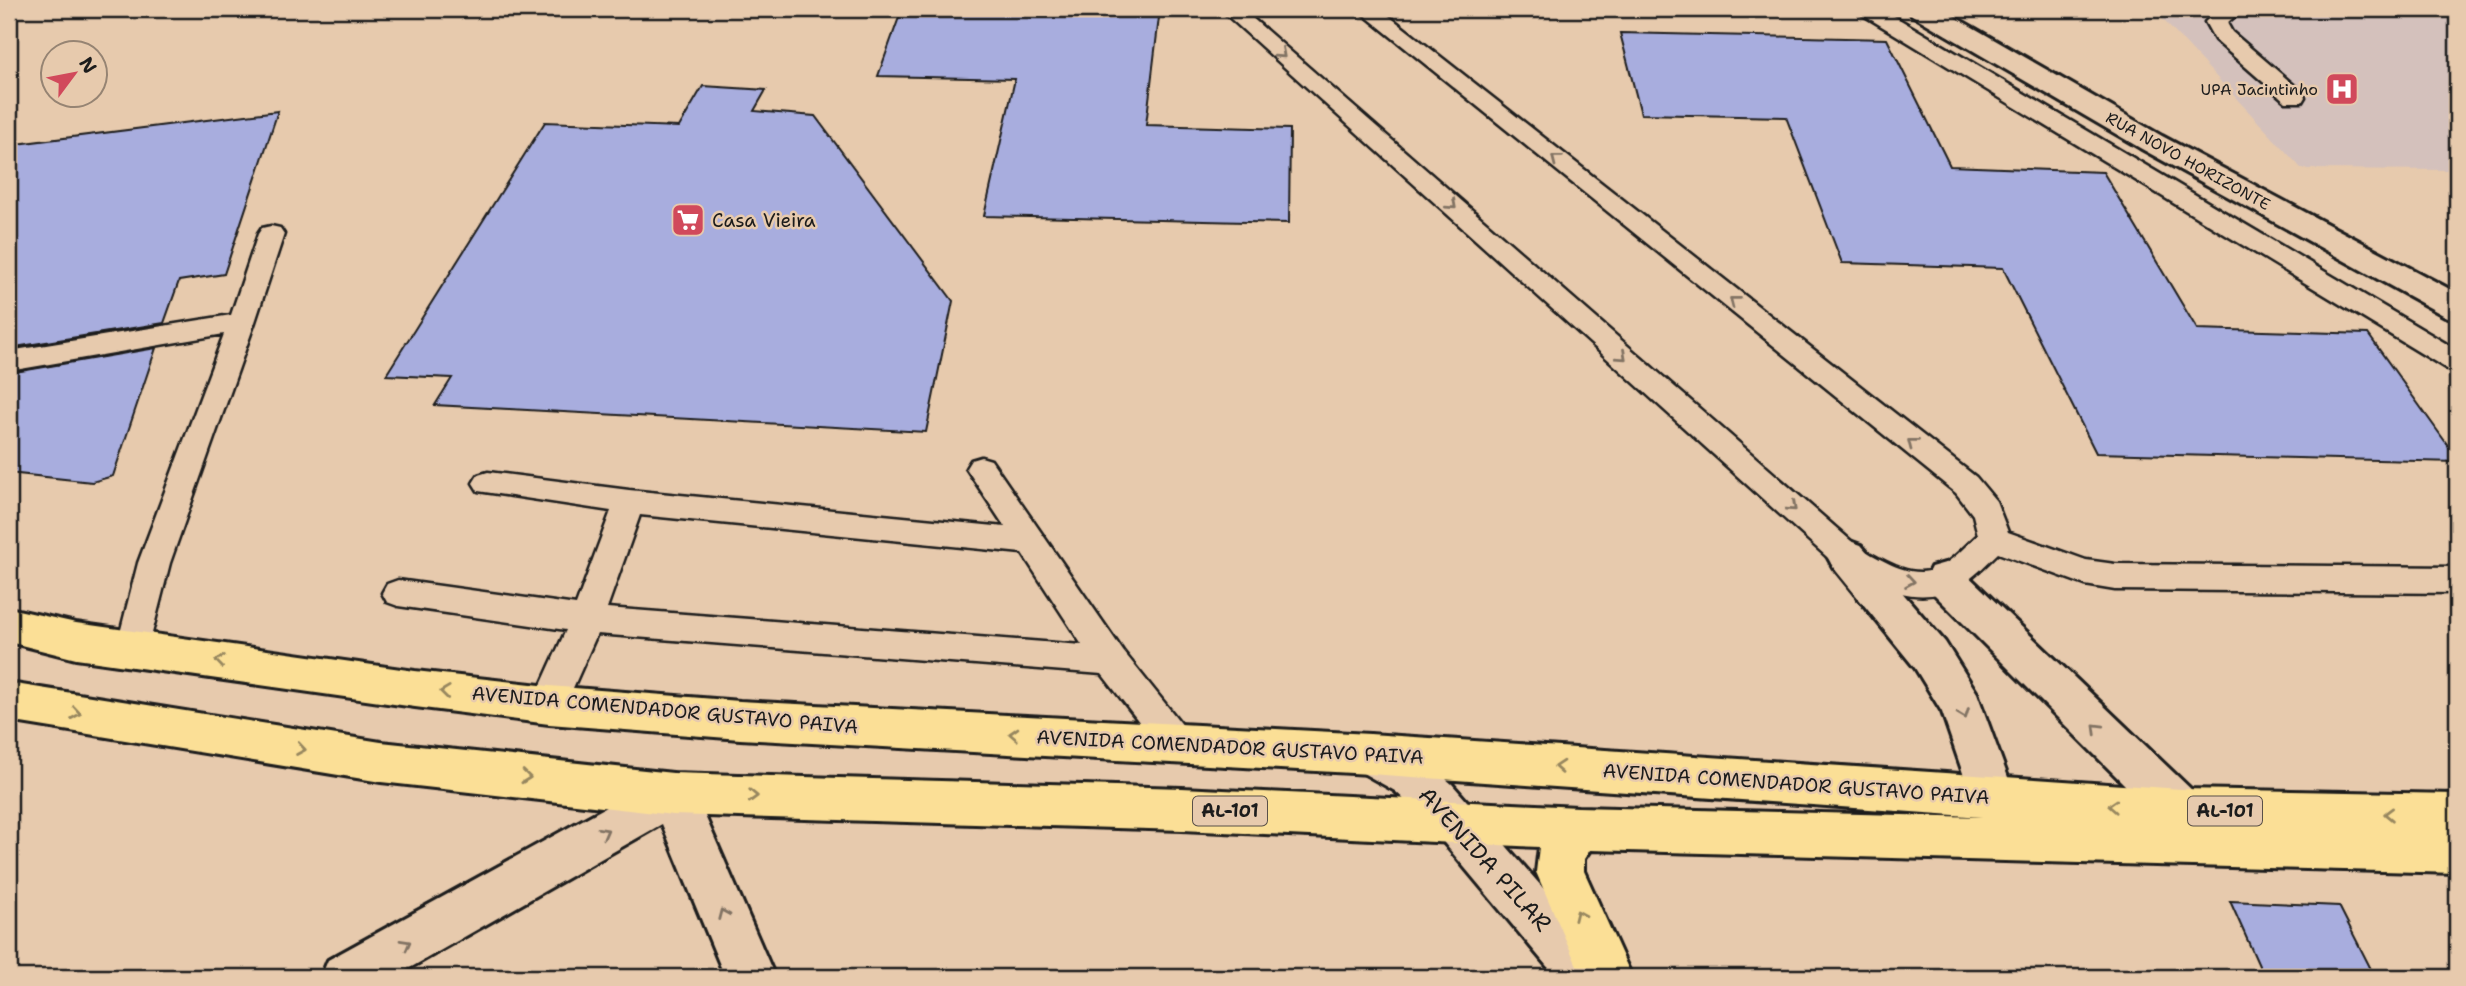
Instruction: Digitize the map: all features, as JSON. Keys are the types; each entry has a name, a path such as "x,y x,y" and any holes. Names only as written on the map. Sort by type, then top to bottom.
{"main road":[{"name":"AVENIDA COMENDADOR GUSTAVO PAIVA","path":"9,625 76,641 549,705 740,720 1370,754 2181,810 2457,816"},
{"name":"AL-101","path":"9,702 381,762 673,794 1182,809 1578,828 2457,851"},
{"path":"1578,828 1560,853 1560,872 1607,977"}],"street":[{"name":"RUA NOVO HORIZONTE","path":"1922,9 2151,142 2457,308"},
{"path":"1847,556 1930,655 1962,706 1993,799"},
{"path":"1945,579 2181,810"},
{"name":"AVENIDA PILAR","path":"1370,754 1410,777 1457,823 1588,977"},
{"path":"346,977 673,794 750,977"}],"lane":[{"path":"1230,9 1847,556 1889,578 1924,583 1945,579 1994,539"},
{"path":"1367,9 1966,485 1982,502 1992,522 1994,539"},
{"path":"1867,9 2457,362"},
{"path":"2242,9 2229,11 2216,22 2223,35 2294,97"},
{"path":"132,649 154,563 242,322 271,234"},
{"path":"9,361 242,322"},
{"path":"981,468 1111,661 1176,743"},
{"path":"488,482 629,502 1030,542"},
{"path":"549,705 587,620 629,502"},
{"path":"1994,539 2085,572 2115,577 2457,580"},
{"path":"398,593 587,620 1111,661"}],"shaded area":[{"name":"UPA Jacintinho","path":"2153,9 2457,9 2457,170 2302,169"}],"building":[{"path":"902,9 1160,9 1146,125 1290,129 1289,223 984,216 1015,79 878,76"},
{"path":"1620,33 1887,39 1950,166 2103,172 2197,329 2368,334 2457,458 2457,462 2096,453 2003,268 1842,263 1786,117 1641,114"},
{"name":"Casa Vieira","path":"703,86 766,90 754,111 815,116 953,301 926,432 435,405 452,378 386,375 545,122 679,127"},
{"path":"278,111 224,274 179,281 164,323 9,348 9,145"},
{"path":"156,348 113,476 92,482 9,473 9,373"},
{"path":"2230,901 2339,906 2375,977 2264,977"}],"place":[{"name":"UPA Jacintinho","path":"2342,89"},
{"name":"Casa Vieira","path":"688,220"}]}
